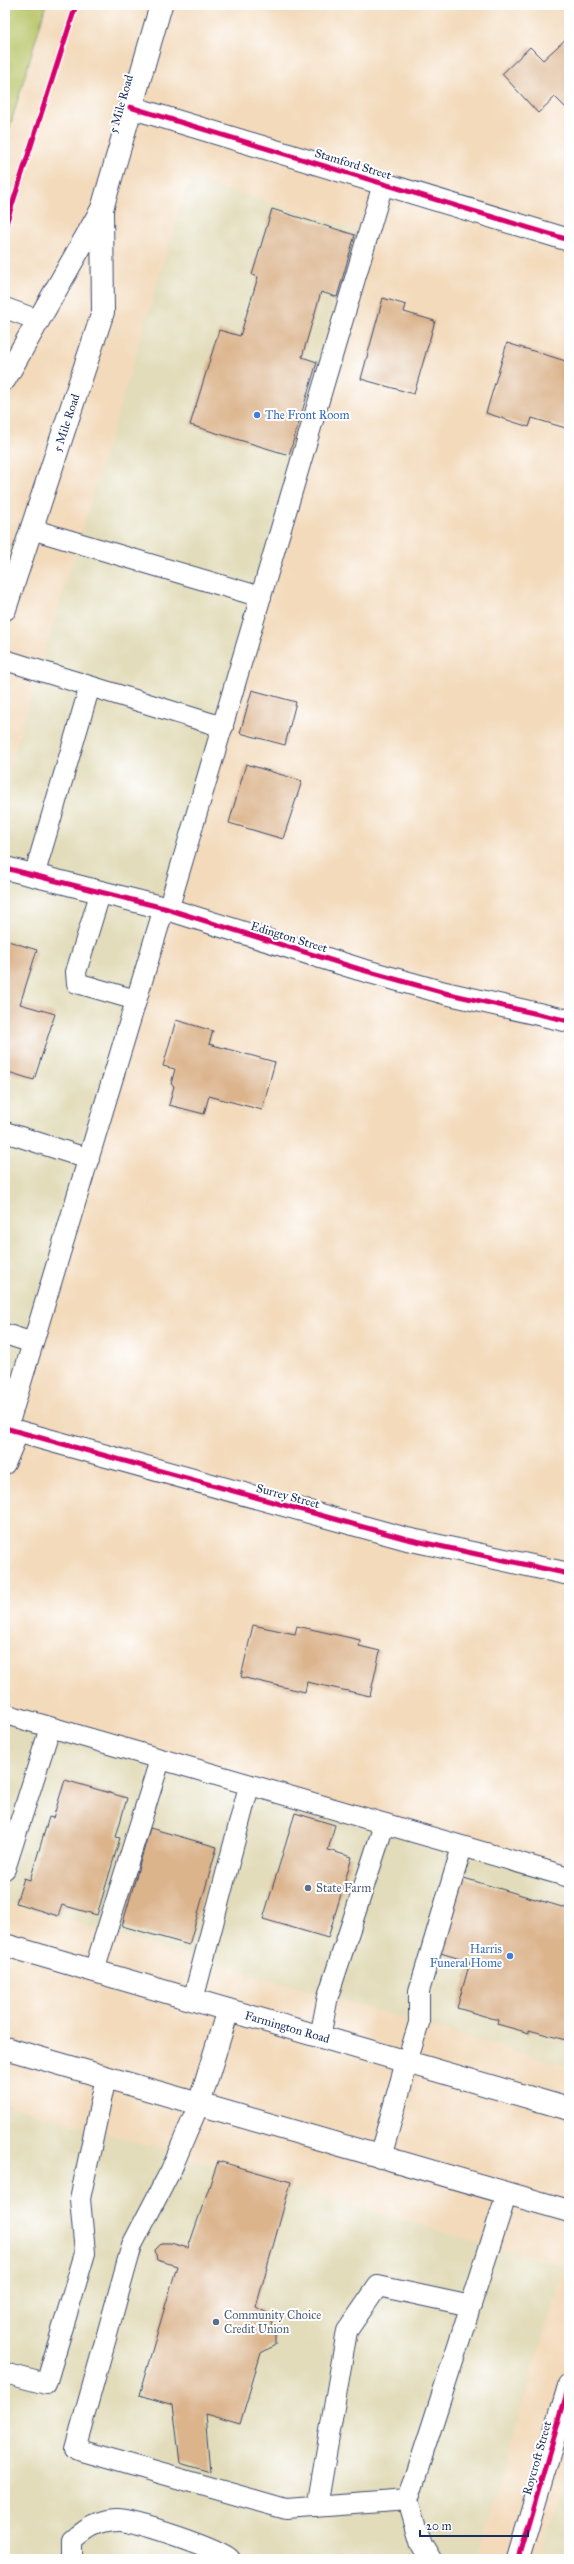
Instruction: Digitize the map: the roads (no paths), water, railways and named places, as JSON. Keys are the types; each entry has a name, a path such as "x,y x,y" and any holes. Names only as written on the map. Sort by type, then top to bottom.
{"main road":[{"name":"5 Mile Road","path":"5,379 102,209 130,107 161,5"},
{"name":"Stamford Street","path":"130,107 569,240"},
{"name":"5 Mile Road","path":"5,609 103,312 102,209"},
{"name":"Edington Street","path":"5,868 101,891 166,909 359,969 445,993 569,1021"},
{"name":"Surrey Street","path":"10,1430 407,1539 569,1574"},
{"name":"Farmington Road","path":"5,1945 569,2109"},
{"path":"199,2104 228,2010"},
{"path":"5,2048 569,2211"},
{"path":"380,2157 407,2062"},
{"name":"Roycroft Street","path":"518,2559 569,2386"}],"lane":[{"path":"5,1464 10,1430 33,1343 136,1000 223,727 383,184"},
{"path":"5,308 38,320"},
{"path":"31,529 261,597"},
{"path":"5,660 223,727"},
{"path":"34,876 90,686"},
{"path":"101,891 76,972 77,983 136,1000"},
{"path":"5,1132 88,1159"},
{"path":"5,1334 33,1343"},
{"path":"5,1714 249,1786 569,1877"},
{"path":"5,1869 50,1728"},
{"path":"94,1971 160,1760"},
{"path":"193,2000 249,1786"},
{"path":"320,2037 328,1996 384,1825"},
{"path":"407,2062 419,2023 419,1991 462,1847"},
{"path":"5,2373 46,2384 85,2253 80,2199 106,2077"},
{"path":"199,2104 170,2170 132,2245 75,2449 286,2509 408,2500"},
{"path":"430,2559 421,2544 408,2500 507,2193"},
{"path":"317,2507 347,2331 378,2286 471,2306"},
{"path":"73,2559 73,2540 90,2525 118,2520 198,2542 230,2559"}],"place":[{"name":"The Front Room","path":"257,415"},
{"name":"State Farm","path":"308,1888"},
{"name":"Harris Funeral Home","path":"510,1956"},
{"name":"Community Choice Credit Union","path":"216,2322"}]}
